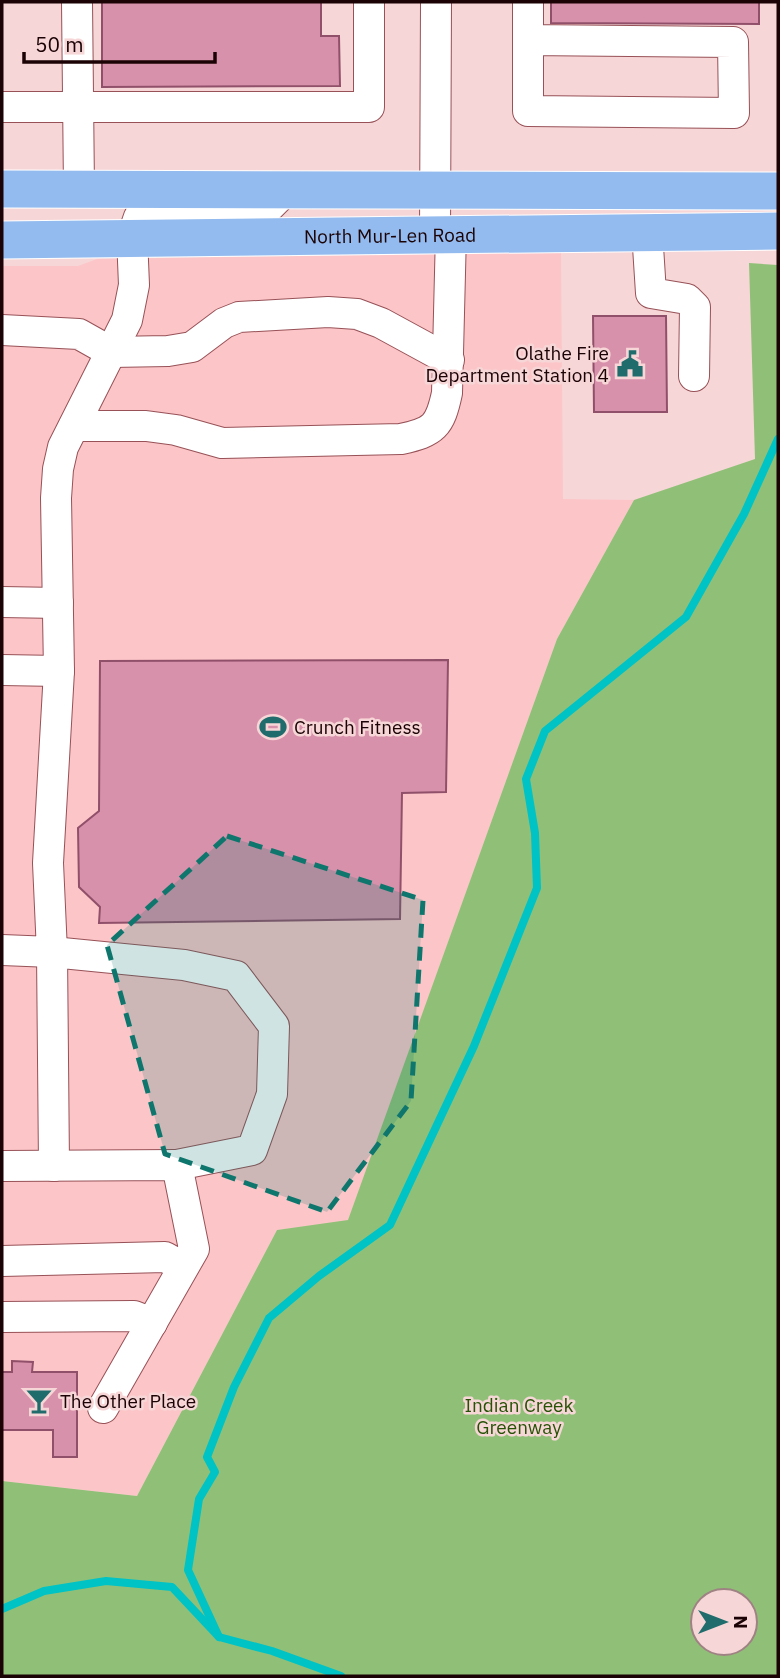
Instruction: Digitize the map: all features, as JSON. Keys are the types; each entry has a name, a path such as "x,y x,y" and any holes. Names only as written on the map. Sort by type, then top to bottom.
{"main road":[{"path":"2,188 778,191"},
{"name":"North Mur-Len Road","path":"2,240 778,231"}],"lane":[{"path":"77,2 79,189"},
{"path":"2,107 369,107 369,2"},
{"path":"74,426 146,426 176,430 222,443 401,439 424,434 442,417 449,360 443,233 436,190 436,2"},
{"path":"528,2 528,40 528,111 734,113 733,42 528,40"},
{"path":"54,1166 52,952 48,863 59,671 55,498 63,447 127,320 134,285 132,237 134,224 139,217 147,211 259,209 269,206 287,189"},
{"path":"647,231 651,293 687,299 695,307 694,376"},
{"path":"2,330 79,334 111,352 168,351 192,347 224,323 239,317 328,312 357,314 382,323 449,360"},
{"path":"2,602 58,603"},
{"path":"2,670 59,671"},
{"path":"2,950 52,952 184,965 236,976 274,1026 272,1094 253,1150 177,1165 2,1166"},
{"path":"103,1408 194,1249 177,1165"},
{"path":"2,1261 165,1257 183,1267"},
{"path":"2,1317 134,1316 152,1323"}],"highlighted area":[{"path":"227,836 423,900 411,1101 327,1212 165,1154 107,945"}],"shaded area":[{"path":"561,252 563,499 634,500 557,639 348,1221 277,1230 137,1496 2,1481 2,266 78,266 97,259"}],"green space":[{"name":"Indian Creek Greenway","path":"749,263 778,265 778,1676 2,1676 2,1481 137,1496 277,1230 348,1220 557,639 634,500 755,459"}],"building":[{"path":"102,2 321,2 321,36 339,36 340,86 102,87"},
{"path":"551,2 759,2 759,24 551,23"},
{"name":"Olathe Fire Department Station 4","path":"593,316 666,316 667,412 594,412"},
{"name":"Crunch Fitness","path":"448,660 446,792 402,793 400,919 99,923 100,907 79,887 78,828 99,811 100,661"},
{"name":"The Other Place","path":"12,1361 33,1362 32,1372 77,1372 77,1457 53,1457 53,1430 2,1430 2,1372 12,1372"}],"waterway":[{"path":"219,1637 188,1570 199,1499 215,1472 207,1457 234,1387 269,1318 319,1276 390,1225 474,1046 537,888 535,833 526,779 545,731 686,617 744,514 778,439"},
{"path":"2,1609 44,1591 106,1581 172,1587 219,1637 272,1651 341,1676"}],"place":[{"name":"Olathe Fire Department Station 4","path":"630,364"},
{"name":"Crunch Fitness","path":"273,727"},
{"name":"The Other Place","path":"39,1401"}]}
